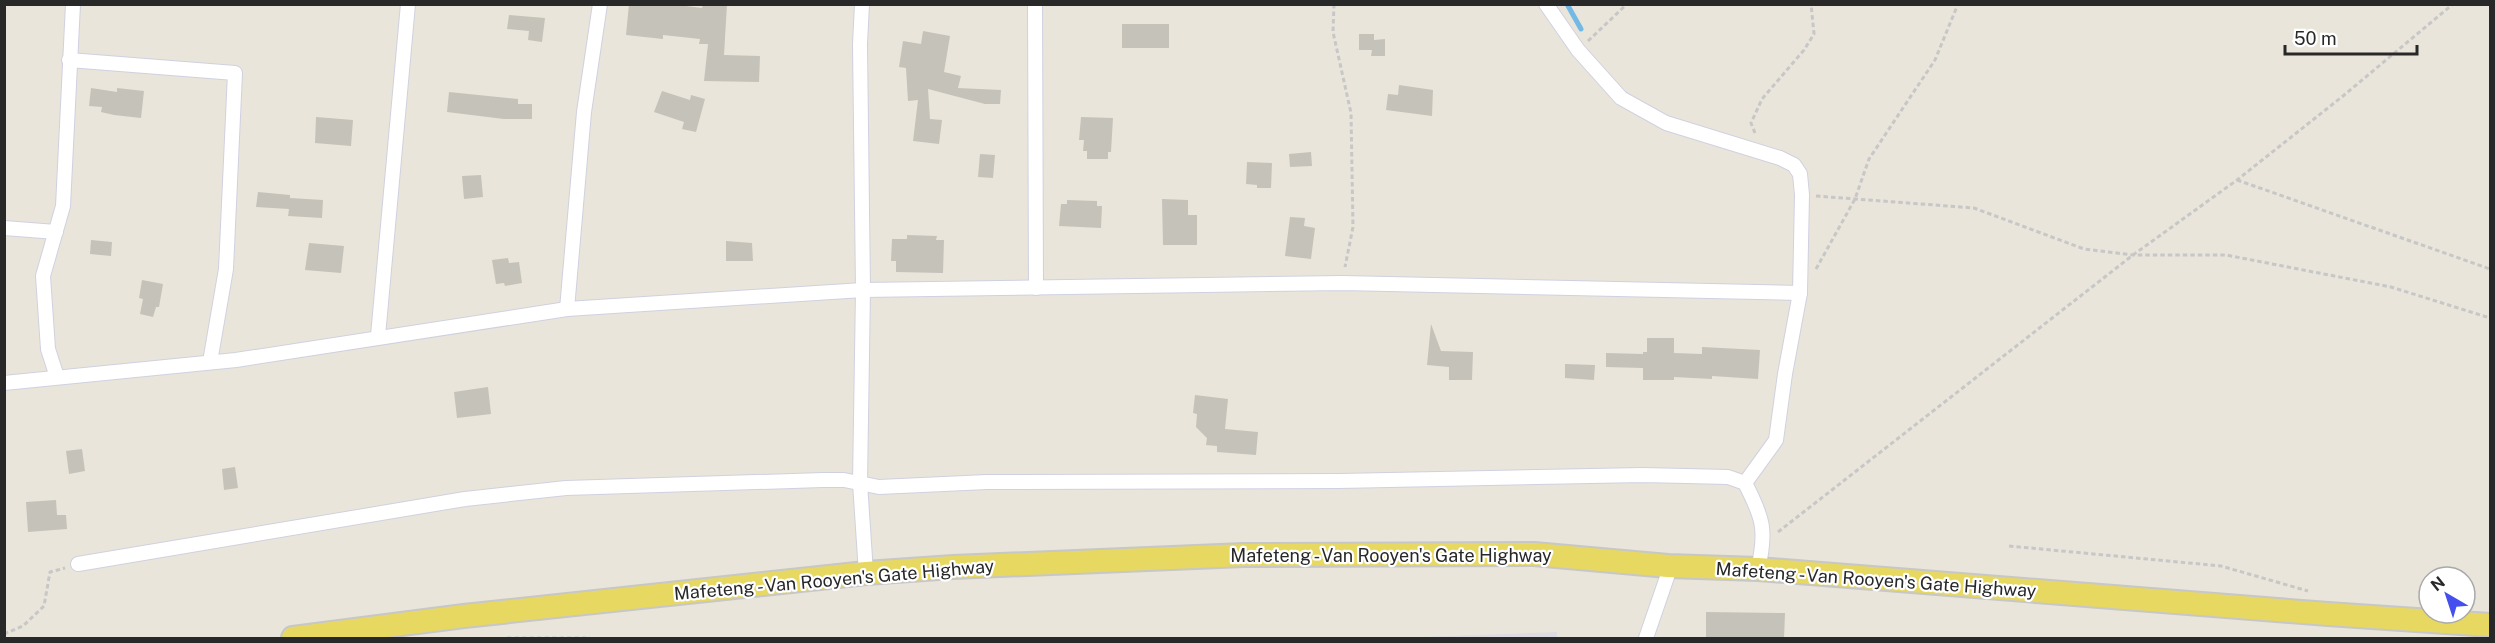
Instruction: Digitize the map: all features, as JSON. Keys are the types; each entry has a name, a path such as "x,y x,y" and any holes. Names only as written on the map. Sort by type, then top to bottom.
{"main road":[{"name":"Mafeteng - Van Rooyen's Gate Highway","path":"294,639 464,616 866,573 965,566 1255,555 1534,554 1668,566 1758,569 2328,615 2490,625"}],"street":[{"path":"57,377 48,349 43,276 63,206 73,4"},
{"path":"378,336 408,4"},
{"path":"567,309 575,242 584,112 600,4"},
{"path":"862,4 860,44 863,290 860,483 866,573"},
{"path":"1035,4 1036,288"},
{"path":"1546,4 1578,50 1621,98 1666,123 1780,158 1794,165 1800,174 1802,195 1800,294 1776,440 1745,483"},
{"path":"69,60 235,74 226,269 210,362"},
{"path":"4,228 56,232"},
{"path":"4,383 210,362 567,309 863,290 1342,283 1800,294"},
{"path":"78,564 465,499 566,488 823,480 879,487 987,482 1328,481 1643,475 1728,477 1745,483 1760,512 1764,542 1758,569"},
{"path":"1646,639 1667,578 1668,566"}],"path":[{"path":"1334,4 1333,32 1351,113 1353,227 1342,283"},
{"path":"1578,50 1627,4"},
{"path":"1756,136 1751,123 1762,99 1804,50 1814,34 1811,4"},
{"path":"1800,294 1826,253 1855,199 1869,159 1935,60 1958,4"},
{"path":"1764,542 2133,255 2237,180 2343,96 2453,4"},
{"path":"2237,180 2490,269"},
{"path":"1802,195 1974,208 2084,249 2133,255 2226,255 2391,286 2490,318"},
{"path":"2009,546 2221,566 2312,592 2328,615"},
{"path":"4,634 23,626 44,606 50,572 78,564"},
{"path":"507,639 590,639"}],"shaded area":[{"path":"1557,632 1557,638 1393,638"}],"building":[{"path":"629,4 645,6 645,4 670,4 702,8 703,4 727,4 724,55 760,56 759,82 704,81 708,44 699,44 700,39 663,35 663,39 626,35"},
{"path":"509,15 545,18 542,42 528,40 529,31 507,29"},
{"path":"1122,24 1169,24 1169,48 1122,48"},
{"path":"923,31 950,36 944,72 961,76 958,88 1001,90 1000,104 985,104 928,89 930,119 942,120 939,144 913,141 918,100 908,101 906,68 899,67 903,41 921,44"},
{"path":"1359,34 1374,34 1374,40 1385,39 1385,56 1371,56 1372,50 1359,50"},
{"path":"1399,85 1433,90 1432,116 1386,110 1388,94 1398,95"},
{"path":"91,88 117,92 117,88 144,91 141,118 101,112 102,107 89,106"},
{"path":"662,91 690,100 691,95 705,99 696,132 682,129 684,122 654,112"},
{"path":"449,92 518,99 518,104 532,104 532,119 504,119 447,112"},
{"path":"316,117 353,120 351,146 315,143"},
{"path":"1081,117 1113,118 1111,152 1108,152 1108,159 1087,159 1087,151 1083,151 1084,140 1079,140"},
{"path":"1311,152 1312,166 1290,167 1289,154"},
{"path":"980,154 995,155 993,178 978,177"},
{"path":"1247,162 1272,163 1271,188 1257,188 1257,185 1246,184"},
{"path":"481,175 483,197 464,199 462,176"},
{"path":"258,192 290,195 290,198 323,200 322,218 288,216 289,209 256,207"},
{"path":"1162,199 1188,200 1188,215 1197,215 1197,245 1163,245"},
{"path":"1067,200 1097,201 1097,206 1102,206 1101,228 1059,226 1061,204 1067,204"},
{"path":"1290,217 1305,218 1304,226 1315,228 1311,259 1285,256"},
{"path":"907,235 937,236 936,240 944,240 943,273 896,272 896,261 891,261 892,239 907,239"},
{"path":"91,240 112,242 111,256 90,254"},
{"path":"726,241 752,243 753,261 726,261"},
{"path":"309,243 344,246 341,273 305,270"},
{"path":"508,258 509,263 519,262 522,283 505,286 504,283 496,284 492,260"},
{"path":"142,280 163,284 159,307 156,307 153,317 140,314 143,299 139,298"},
{"path":"1431,324 1441,351 1473,352 1472,380 1449,380 1449,367 1427,365"},
{"path":"1647,338 1674,338 1674,353 1702,354 1702,347 1760,350 1758,379 1712,376 1712,379 1674,377 1674,380 1643,380 1643,368 1606,367 1606,353 1643,354 1647,352"},
{"path":"1565,364 1595,365 1594,380 1565,378"},
{"path":"488,387 491,414 457,418 454,392"},
{"path":"1195,395 1228,399 1225,429 1258,432 1256,455 1217,452 1217,446 1206,445 1207,438 1196,427 1197,414 1193,413"},
{"path":"82,449 85,471 69,474 66,451"},
{"path":"235,467 238,488 224,490 222,469"},
{"path":"56,500 57,515 66,515 67,529 28,532 26,502"},
{"path":"1706,612 1785,613 1784,639 1706,639"}],"waterway":[{"path":"1567,4 1581,29"}]}
